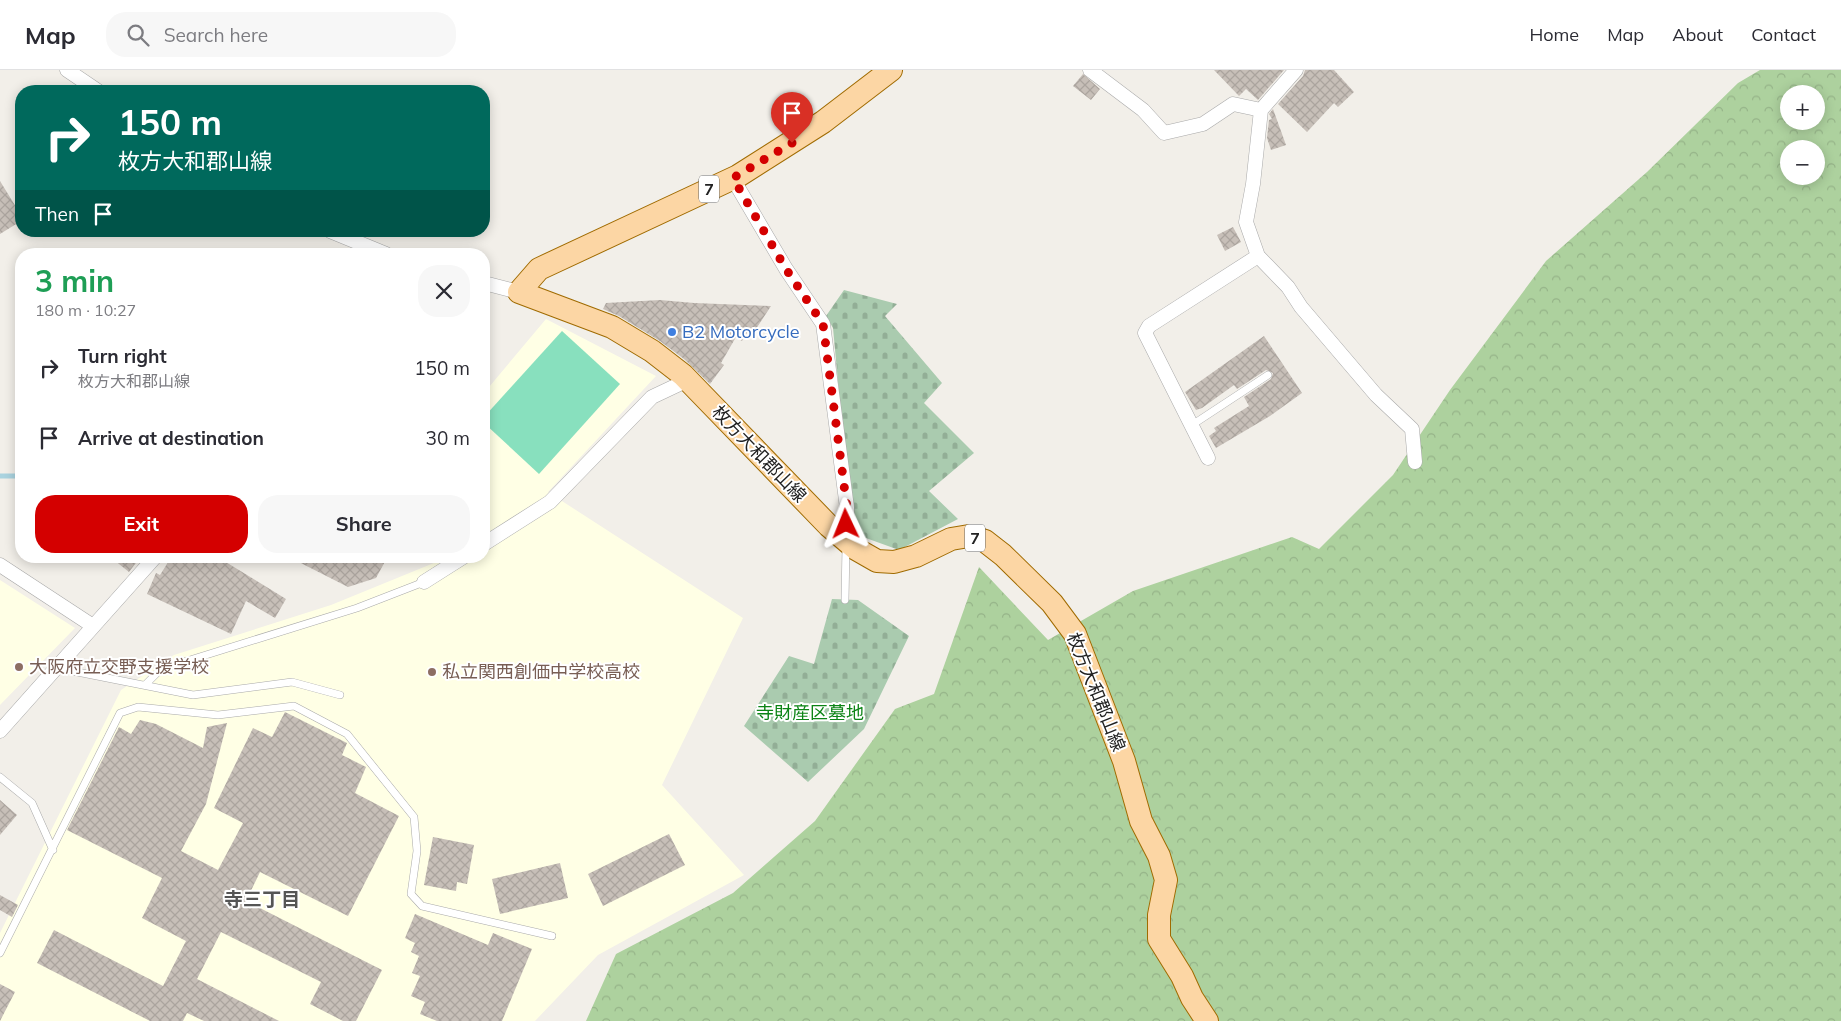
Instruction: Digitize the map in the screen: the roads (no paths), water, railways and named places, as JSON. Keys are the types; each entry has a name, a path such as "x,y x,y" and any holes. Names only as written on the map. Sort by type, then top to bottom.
{"main road":[{"name":"7","path":"518,292 539,269 733,178 823,122 891,70"},
{"name":"枚方大和郡山線","path":"518,292 612,327 652,351 688,380 829,526 846,540 878,561 894,562 916,556 951,539 969,536 985,541 1003,555 1052,604 1075,634 1124,761 1141,821 1159,856 1166,880 1159,915 1159,939 1207,1021"}],"street":[{"path":"67,70 89,85"},
{"path":"1090,70 1143,110 1164,133 1202,124 1233,104 1261,110"},
{"path":"1296,70 1261,110 1253,184 1246,222 1258,256 1288,287 1301,307 1376,395 1412,429 1415,462"},
{"path":"733,178 786,269 823,324 847,508 846,540"},
{"path":"345,237 371,248"},
{"path":"1208,458 1145,333 1149,326 1258,256"},
{"path":"490,285 518,292"},
{"path":"490,540 550,502 652,397 688,380"},
{"path":"0,731 150,563"},
{"path":"424,582 454,563"},
{"path":"0,565 94,626"}],"lane":[{"path":"1192,425 1268,376"},
{"path":"845,600 846,540"},
{"path":"145,685 161,669 357,608 424,582"},
{"path":"57,668 193,695 292,682 340,695"},
{"path":"0,953 120,713 138,707 218,715 294,706 347,734 414,817 417,851 411,894 422,906 552,936"},
{"path":"0,777 32,803 53,850"}],"waterway":[{"path":"0,476 15,476"}],"place":[{"name":"B2 Motorcycle","path":"672,332"},
{"name":"大阪府立交野支援学校","path":"19,667"},
{"name":"私立関西創価中学校高校","path":"432,672"}],"district":[{"name":"寺三丁目","path":"262,899"}],"park label":[{"name":"寺財産区墓地","path":"810,713"}]}
